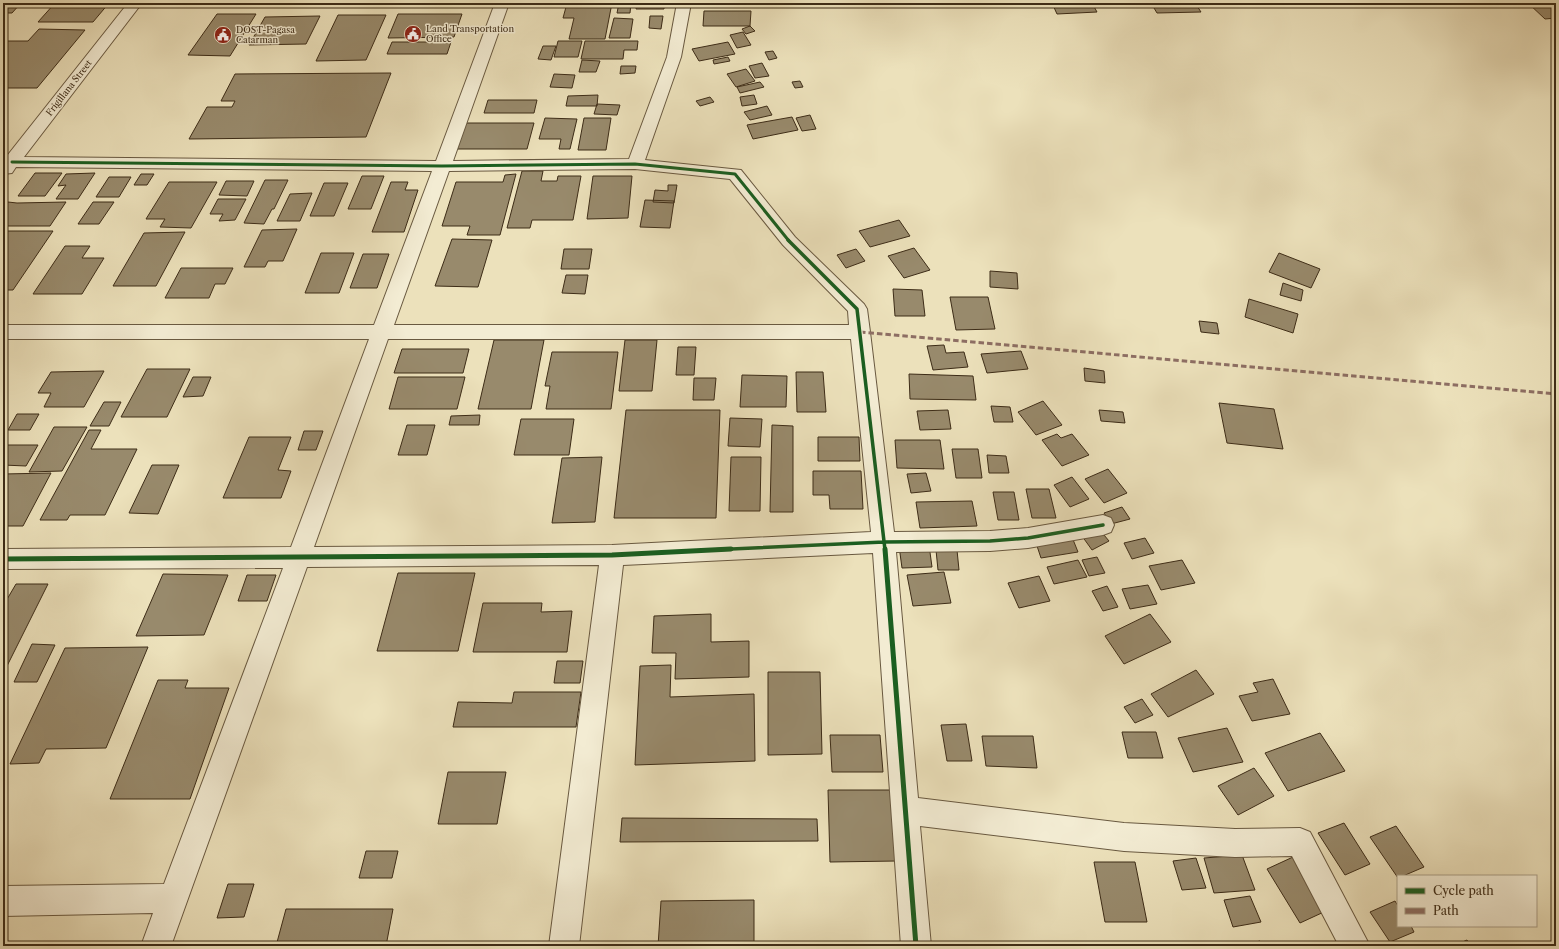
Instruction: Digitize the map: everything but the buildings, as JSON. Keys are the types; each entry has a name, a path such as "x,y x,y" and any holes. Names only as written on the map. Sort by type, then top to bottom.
{"street":[{"name":"Frigillana Street","path":"7,167 135,3"},
{"path":"156,946 297,558 502,3"},
{"path":"635,164 674,57 684,3"},
{"path":"7,167 635,164 735,174 789,241 857,309 884,542 916,946"},
{"path":"3,332 860,332"},
{"path":"3,559 297,558 612,554 884,542 1028,538 1103,525"},
{"path":"564,946 612,554"},
{"path":"906,810 1124,837 1235,843 1300,842 1355,946"},
{"path":"3,901 173,898"}],"marked path":[{"path":"860,332 1556,394"}],"cycle path":[{"path":"12,162 442,166 635,164 735,174 789,241 857,309 884,542 916,946"},
{"path":"3,559 612,555 884,542 990,541 1028,538 1103,525"}],"place":[{"name":"Land Transportation Office","path":"413,34"},
{"name":"DOST-Pagasa Catarman","path":"223,35"}]}
